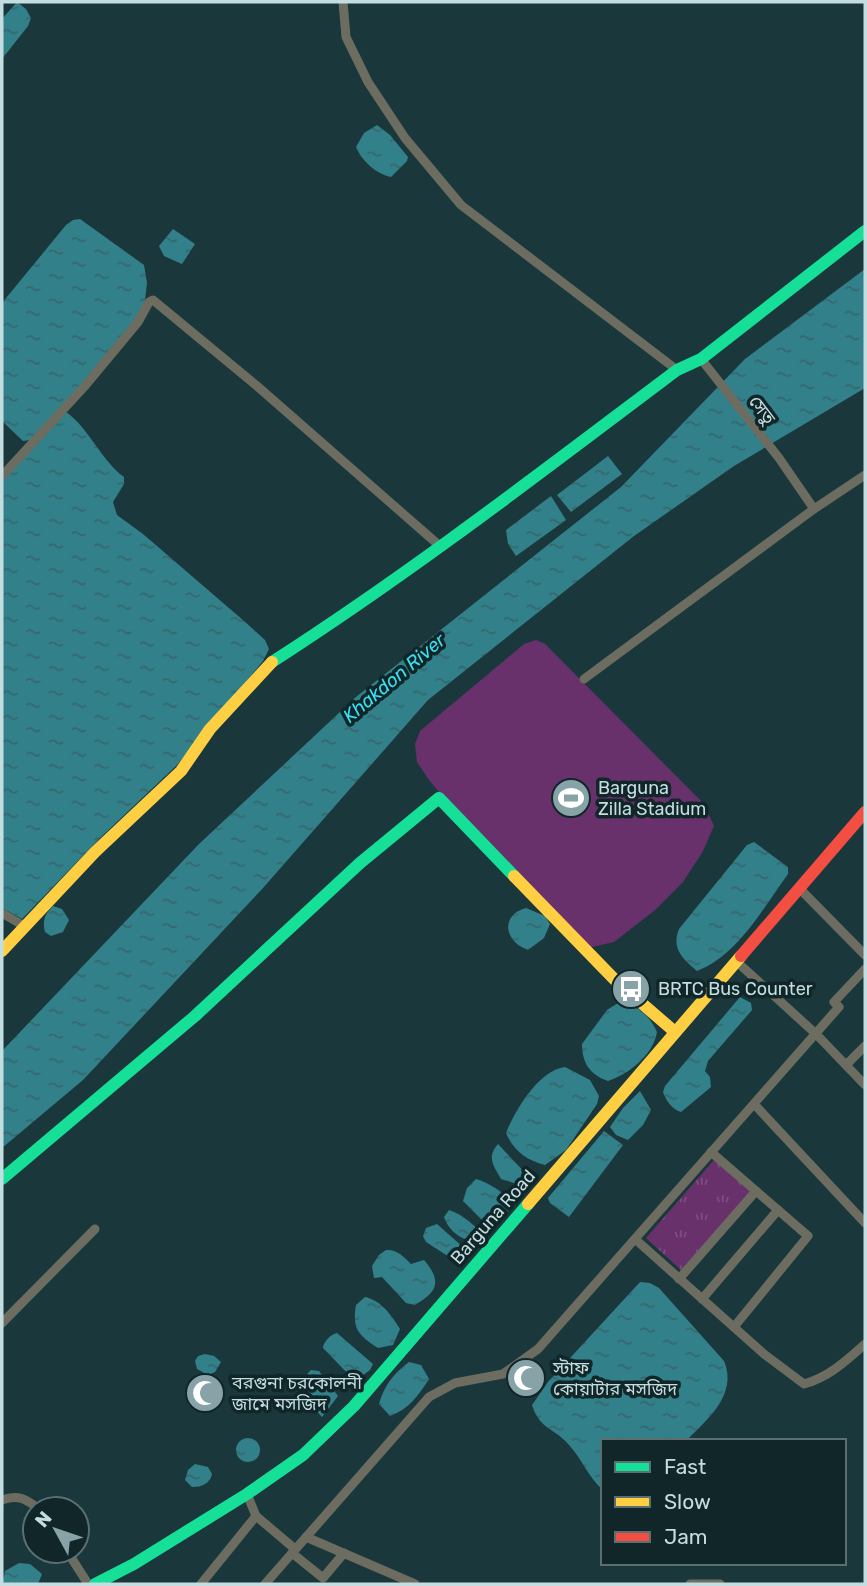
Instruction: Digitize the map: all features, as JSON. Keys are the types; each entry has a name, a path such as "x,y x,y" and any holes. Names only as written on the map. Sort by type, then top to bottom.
{"street":[{"path":"343,2 346,37 368,82 405,138 461,205 677,370"},
{"path":"2,951 95,852 181,771 210,729 271,662 352,610 440,547 677,370 701,359 865,231"},
{"path":"2,476 84,387 153,300 257,386 440,547"},
{"name":"সেতু","path":"701,359 779,458 814,509"},
{"path":"584,679 814,509 864,479"},
{"path":"2,1179 195,1016 360,863 439,798 573,939 675,1032"},
{"name":"Barguna Road","path":"95,1584 134,1564 247,1494 303,1455 354,1406 865,812"},
{"path":"799,888 865,955"},
{"path":"2,913 24,926"},
{"path":"736,961 816,1034 865,1085"},
{"path":"265,1584 429,1397 455,1382 503,1374 538,1349 816,1034 839,1007 834,1002 865,969"},
{"path":"846,1065 865,1046"},
{"path":"754,1104 865,1223"},
{"path":"711,1152 808,1237 734,1327"},
{"path":"679,1279 756,1191"},
{"path":"702,1298 778,1210"},
{"path":"2,1323 95,1229"},
{"path":"635,1239 764,1354 804,1384 841,1366 865,1344"},
{"path":"247,1494 256,1516 323,1578 344,1553"},
{"path":"2,1500 14,1496 21,1498"},
{"path":"201,1584 256,1516"},
{"path":"306,1537 415,1584"},
{"path":"76,1565 89,1584"},
{"path":"690,1584 720,1584"}],"green space":[{"name":"Barguna Zilla Stadium","path":"536,640 545,644 704,804 714,826 702,853 683,882 655,910 614,942 588,948 482,843 417,762 415,744 420,731 524,644"},
{"path":"714,1160 751,1192 681,1270 646,1238"}],"water":[{"path":"17,2 26,9 31,18 28,26 2,59 2,19"},
{"path":"377,125 390,135 408,157 391,177 370,166 356,147 364,133"},
{"path":"80,219 144,265 147,283 144,308 96,370 30,440 23,441 2,421 2,303 66,225"},
{"path":"173,229 195,244 182,264 164,256 159,246"},
{"name":"Khakdon River","path":"865,269 865,388 734,466 634,536 428,700 263,888 83,1080 2,1148 2,1051 199,844 356,697 621,487 745,359"},
{"path":"66,412 124,477 124,484 113,502 117,515 244,621 265,640 269,649 263,661 177,765 99,839 22,919 2,908 2,481"},
{"path":"608,456 622,474 571,512 557,495"},
{"path":"551,496 566,520 516,556 508,544 506,530"},
{"path":"754,842 788,867 788,874 737,942 712,964 697,971 677,948 679,929 747,845"},
{"path":"53,906 62,909 69,920 63,932 51,936 45,932 44,921"},
{"path":"526,908 545,916 550,924 544,938 528,950 514,941 508,929 512,916"},
{"path":"740,997 751,1003 752,1010 708,1061 705,1071 710,1077 711,1087 681,1112 678,1111 666,1098 663,1092 665,1086"},
{"path":"618,1003 631,1005 642,1012 657,1032 651,1048 639,1062 624,1074 608,1081 588,1067 582,1044 607,1010"},
{"path":"565,1067 590,1080 599,1096 597,1104 566,1150 545,1165 521,1154 506,1133 515,1113 537,1083 546,1075"},
{"path":"640,1091 651,1110 643,1125 628,1140 616,1135 610,1127 623,1108"},
{"path":"604,1131 623,1145 569,1217 550,1203 548,1198"},
{"path":"498,1144 530,1178 517,1184 501,1179 492,1158"},
{"path":"476,1179 492,1186 506,1197 512,1206 506,1213 482,1220 463,1201 467,1188"},
{"path":"449,1210 465,1218 479,1230 477,1237 470,1241 454,1232 444,1217"},
{"path":"437,1224 464,1248 464,1259 457,1262 426,1242 423,1236 426,1228"},
{"path":"386,1250 397,1252 411,1264 424,1260 435,1280 433,1291 415,1305 406,1303 382,1277 374,1278 372,1266"},
{"path":"640,1282 659,1288 724,1361 727,1373 724,1395 711,1415 688,1439 601,1439 601,1488 564,1439 544,1424 535,1413 532,1405 548,1382"},
{"path":"365,1297 381,1305 400,1329 393,1345 378,1348 358,1331 355,1320 356,1305"},
{"path":"337,1333 373,1364 370,1370 355,1381 323,1348 324,1343"},
{"path":"198,1356 214,1356 221,1362 215,1372 208,1375 197,1369 195,1361"},
{"path":"409,1362 421,1365 429,1379 403,1410 390,1416 379,1404 381,1398 390,1381"},
{"path":"311,1370 319,1371 338,1396 322,1417 300,1393 307,1388 305,1376"},
{"path":"248,1438 259,1445 260,1450 253,1461 248,1462 237,1455 236,1450 243,1439"},
{"path":"195,1464 208,1467 212,1474 205,1484 192,1487 185,1480 188,1470"},
{"path":"19,1563 31,1565 42,1574 38,1584 2,1584 5,1571"}],"traffic: fast":[{"path":"272,662 427,556 677,370 701,359 865,231"},
{"path":"2,1179 195,1016 360,863 439,798 514,876"},
{"path":"95,1584 134,1564 247,1494 303,1455 354,1406 528,1204"}],"traffic: slow":[{"path":"2,951 95,852 181,771 210,729 272,662"},
{"path":"514,876 616,981 675,1032"},
{"path":"528,1204 741,956"}],"traffic: jam":[{"path":"741,956 865,812"}],"place":[{"name":"Barguna Zilla Stadium","path":"571,798"},
{"name":"BRTC Bus Counter","path":"631,989"},
{"name":"স্টাফ কোয়াটার মসজিদ","path":"526,1378"},
{"name":"বরগুনা চরকোলনী জামে মসজিদ","path":"205,1393"}]}
